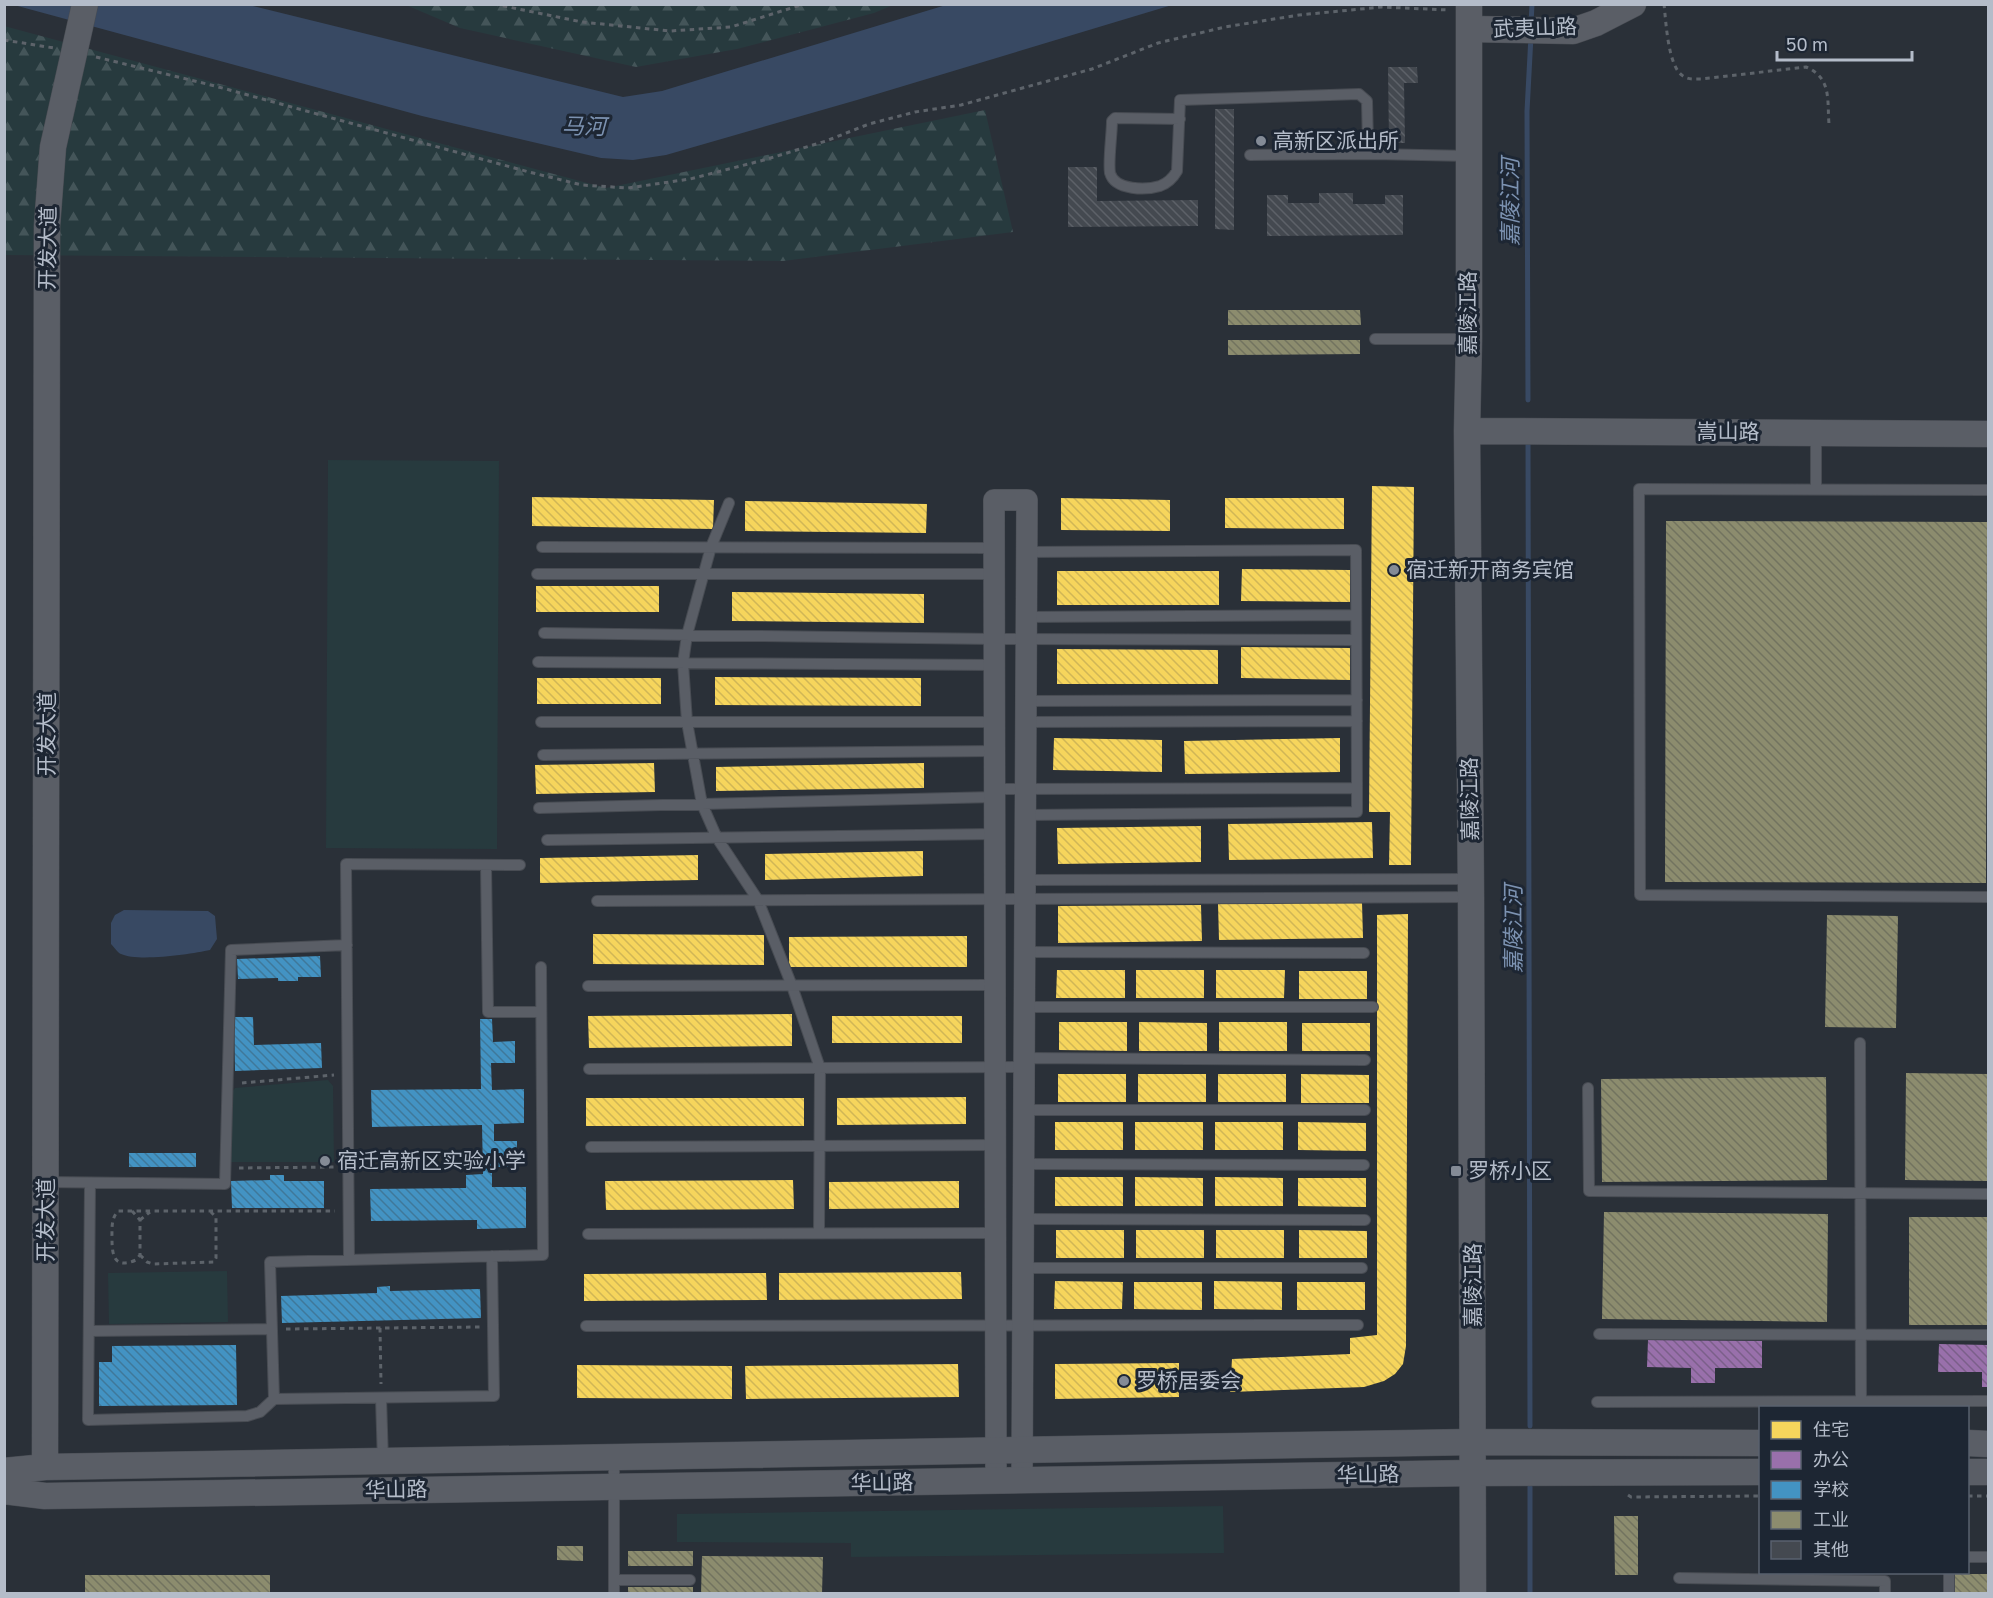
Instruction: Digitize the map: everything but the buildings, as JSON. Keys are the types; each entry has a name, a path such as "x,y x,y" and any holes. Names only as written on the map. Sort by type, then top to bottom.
{"street":[{"name":"开发大道","path":"45,1467 47,226 53,147 84,4"},
{"name":"武夷山路","path":"1469,15 1504,31 1573,31 1596,23 1633,4"},
{"name":"嘉陵江路","path":"1469,15 1467,431 1473,1593"},
{"name":"嵩山路","path":"1467,431 1989,434"},
{"path":"996,1481 994,500 1027,500 1022,1480"},
{"name":"华山路","path":"4,1471 45,1467 1473,1442 1759,1443"},
{"path":"1969,1443 1989,1444"},
{"name":"华山路","path":"4,1491 45,1496 1473,1473 1759,1472"},
{"path":"1969,1472 1989,1472"}],"lane":[{"path":"1180,119 1114,118 1110,173 1117,182 1124,186 1149,188 1160,186 1174,177 1177,171 1180,119 1180,100 1359,94 1367,101 1368,146 1370,152 1374,154"},
{"path":"1250,155 1469,156"},
{"path":"1375,339 1469,339"},
{"path":"1816,433 1816,489"},
{"path":"1989,490 1639,489 1640,895 1989,897"},
{"path":"729,503 711,547 687,635 683,663 687,722 702,804 717,838 758,900 792,986 820,1068 819,1233"},
{"path":"542,547 994,548"},
{"path":"1025,816 1357,812 1356,550 1026,552"},
{"path":"537,574 994,574"},
{"path":"1026,617 1356,615"},
{"path":"544,633 994,639 1356,640"},
{"path":"538,662 994,665"},
{"path":"1026,712 1357,700"},
{"path":"1026,712 1357,721"},
{"path":"541,722 994,722"},
{"path":"543,755 994,751"},
{"path":"539,808 994,794 1026,789 1357,788"},
{"path":"547,840 995,834"},
{"path":"349,1260 346,864 520,865"},
{"path":"486,865 488,1012 541,1012"},
{"path":"597,901 995,899 1025,889 1471,888"},
{"path":"1025,889 1471,888"},
{"path":"46,1182 225,1184 231,950 347,945"},
{"path":"1025,952 1364,952"},
{"path":"274,1400 270,1262 543,1255 541,967"},
{"path":"588,986 995,985"},
{"path":"1024,1007 1373,1007"},
{"path":"1860,1042 1860,1402"},
{"path":"589,1069 995,1067 1024,1062 1365,1060"},
{"path":"1588,1088 1589,1191 1989,1194"},
{"path":"1024,1110 1365,1110"},
{"path":"591,1147 995,1145"},
{"path":"1023,1164 1364,1165"},
{"path":"90,1183 88,1420 247,1416 260,1412 274,1400 494,1396 492,1256"},
{"path":"1023,1219 1365,1220"},
{"path":"588,1234 996,1233"},
{"path":"1023,1268 1362,1268"},
{"path":"586,1326 1358,1325"},
{"path":"89,1331 272,1329"},
{"path":"1599,1334 1989,1335"},
{"path":"381,1398 383,1462"},
{"path":"1597,1402 1840,1405 1860,1402 1890,1405 1989,1401"},
{"path":"614,1458 614,1593"},
{"path":"1969,1557 1989,1557"},
{"path":"1949,1574 1949,1593"},
{"path":"1679,1578 1812,1576 1885,1581 1885,1593"},
{"path":"614,1580 690,1580"}],"path":[{"path":"495,4 582,22 670,31 731,27 804,4"},
{"path":"1664,4 1672,59 1676,70 1683,76 1692,80 1806,67 1818,71 1824,78 1827,91 1828,124"},
{"path":"4,40 76,44 215,86 529,172 582,185 628,188 690,179 764,160 826,141 869,124 915,112 961,105 1092,69 1158,44 1225,27 1299,15 1382,8 1469,15"},
{"path":"228,1084 348,1074"},
{"path":"225,1168 348,1167"},
{"path":"141,1255 136,1260 122,1263 112,1255 112,1221 118,1211 348,1211"},
{"path":"132,1211 141,1220 141,1255 147,1262 153,1264 214,1262 216,1258 216,1217 209,1211"},
{"path":"141,1220 151,1211"},
{"path":"272,1329 493,1327"},
{"path":"380,1328 381,1398"},
{"path":"1969,1496 1989,1496"}],"green space":[{"path":"406,5 893,5 874,13 737,49 636,67 460,28"},
{"path":"4,26 606,188 985,110 1013,232 783,261 5,255"},
{"path":"328,460 499,461 497,849 326,848"},
{"path":"328,1080 333,1086 334,1162 230,1162 232,1092 235,1088"},
{"path":"227,1271 228,1322 109,1324 108,1273"},
{"path":"1223,1506 1224,1553 851,1557 851,1543 677,1542 677,1514"}],"water":[{"name":"马河","path":"14,5 249,5 623,97 662,91 946,5 1172,5 666,155 633,160 601,158 422,116"},
{"path":"124,910 208,911 215,916 217,939 210,950 191,953 165,957 121,954 111,944 111,923 115,915"}],"waterway":[{"name":"嘉陵江河","path":"1531,24 1532,4"},
{"name":"嘉陵江河","path":"1528,400 1527,111 1531,36"},
{"name":"嘉陵江河","path":"1528,437 1530,1426"},
{"name":"嘉陵江河","path":"1530,1487 1530,1594"}],"place":[{"name":"高新区派出所","path":"1261,141"},
{"name":"宿迁新开商务宾馆","path":"1394,570"},
{"name":"宿迁高新区实验小学","path":"325,1161"},
{"name":"罗桥小区","path":"1456,1171"},
{"name":"罗桥居委会","path":"1124,1381"}]}
